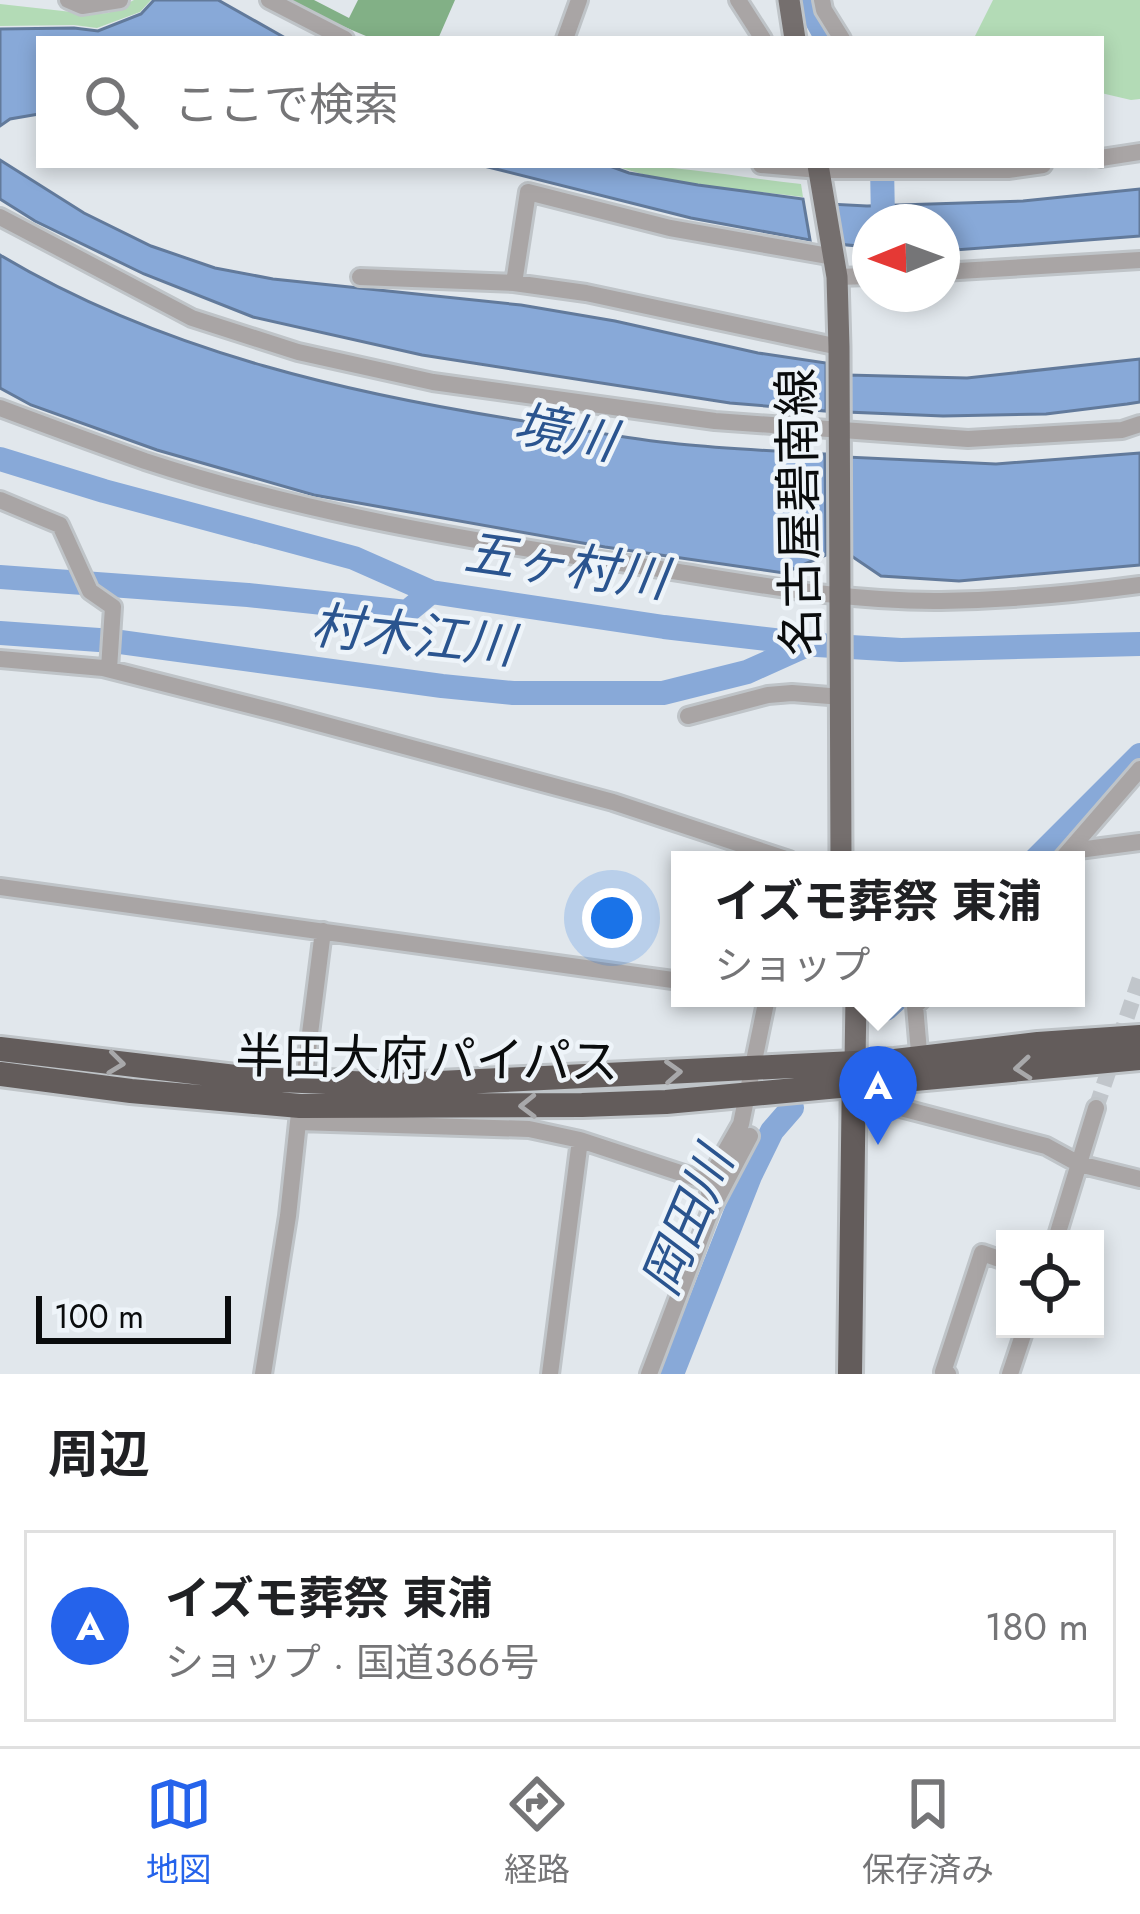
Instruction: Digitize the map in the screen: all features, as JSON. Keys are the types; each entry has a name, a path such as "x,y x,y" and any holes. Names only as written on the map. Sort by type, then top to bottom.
{"highway":[{"name":"半田大府パイパス","path":"920,1067 1038,1043 1140,1036"},
{"name":"半田大府パイパス","path":"0,1049 252,1079 301,1103 399,1085 754,1068 854,1074"},
{"name":"半田大府パイパス","path":"0,1074 131,1091 301,1103 582,1105 748,1094 920,1067 1140,1058"},
{"path":"850,1374 854,1074"}],"main road":[{"path":"789,0 795,36"},
{"name":"名古屋碧南線","path":"824,168 835,267 841,429 841,851"},
{"path":"854,1074 856,1007"}],"street":[{"path":"68,0 82,6 120,0"},
{"path":"269,0 339,36"},
{"path":"566,36 579,0"},
{"path":"738,0 761,36"},
{"path":"822,0 840,36"},
{"path":"1104,158 1140,152"},
{"path":"824,168 1022,168"},
{"path":"514,284 528,192 852,271"},
{"path":"0,217 192,318 298,352 433,382 715,422 968,439 1122,430 1140,424"},
{"path":"960,271 1140,260"},
{"path":"360,277 514,284 586,293 839,351"},
{"path":"0,408 238,488 510,547 842,596 938,601 1057,596 1140,586"},
{"path":"0,500 60,524 90,591 113,607 109,669 0,659"},
{"path":"103,668 613,802 762,851"},
{"path":"688,716 768,695 842,697"},
{"path":"1070,851 1140,769"},
{"path":"1085,852 1140,842"},
{"path":"0,887 671,980"},
{"path":"262,1374 288,1216 323,931"},
{"path":"711,1210 708,1182 741,1124 764,1007"},
{"path":"915,1007 920,1067"},
{"path":"301,1103 529,1129 580,1140 708,1182"},
{"path":"854,1112 897,1107 1046,1146 1079,1164 1140,1179"},
{"path":"1059,1230 1096,1108"},
{"path":"649,1374 711,1210 750,1136"},
{"path":"550,1374 580,1140"},
{"path":"948,1374 943,1372 982,1253 996,1258"},
{"path":"1010,1374 1022,1338"}],"green space":[{"path":"134,0 151,0 140,12 97,28 0,26 0,4 90,14 108,13"},
{"path":"281,0 314,0 349,18 358,0 455,0 439,36 366,36"},
{"path":"993,0 1140,0 1140,99 1104,94 1104,36 975,36"},
{"path":"622,168 684,169 801,184 803,197 683,182"}],"water":[{"path":"154,0 218,0 282,36 36,36 36,115 10,119 0,126 0,29 98,31 141,14"},
{"path":"0,160 84,213 151,246 215,268 273,279 521,305 826,363 826,411 730,403 422,355 253,317 144,274 35,221 0,199"},
{"path":"492,168 615,168 803,199 810,240 691,218"},
{"path":"1140,189 1140,236 960,250 960,204 929,204 1023,201"},
{"path":"830,204 852,205 852,245 837,244"},
{"name":"境川","path":"0,255 128,319 263,366 333,384 474,413 645,440 825,454 826,555 784,573 605,547 314,495 157,450 31,405 0,388"},
{"path":"1140,359 1140,402 1046,414 847,412 848,375 967,378"},
{"path":"1140,453 1140,565 959,581 881,576 847,553 847,457 996,464"}],"waterway":[{"path":"812,0 825,36"},
{"path":"882,168 883,204"},
{"name":"五ヶ村川","path":"0,459 354,558 431,592 817,645 901,650 1140,644"},
{"path":"0,577 407,612 431,592"},
{"name":"村木江川","path":"0,633 113,641 513,693 663,693 747,672 807,645"},
{"name":"岡田川","path":"1044,851 1140,755"},
{"name":"岡田川","path":"672,1374 750,1176 772,1131 792,1108"}],"tunnel":[{"path":"1096,1108 1140,978"}],"place":[{"name":"イズモ葬祭 東浦","path":"878,1145"}]}
